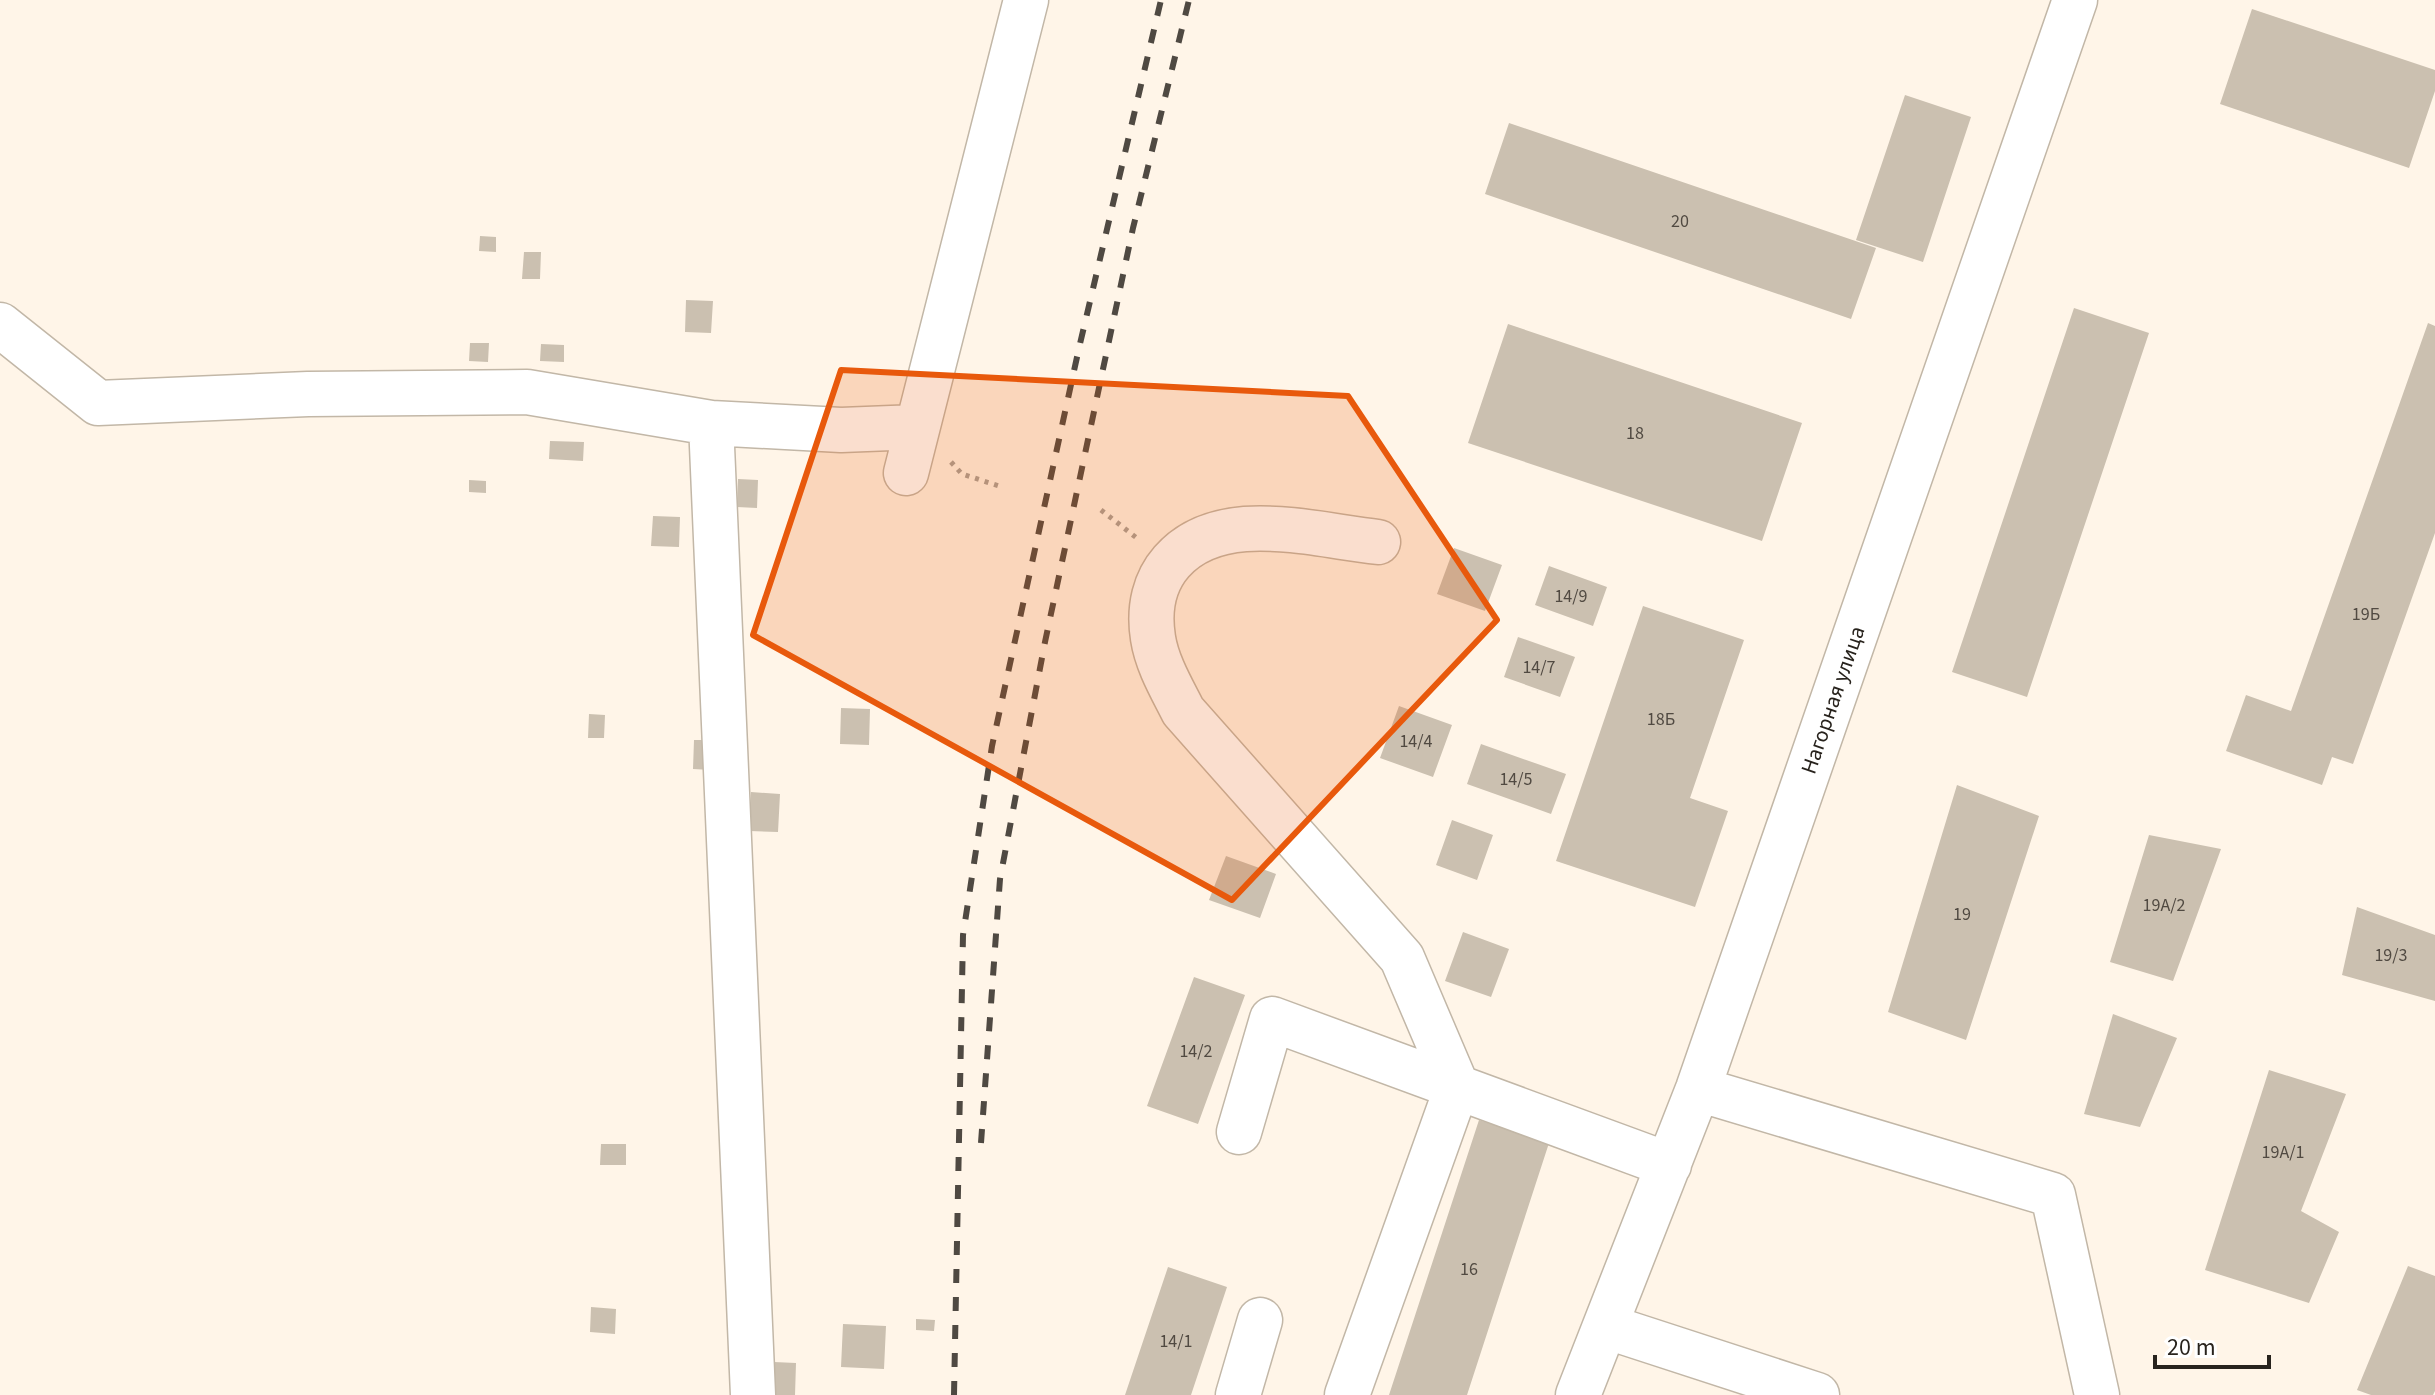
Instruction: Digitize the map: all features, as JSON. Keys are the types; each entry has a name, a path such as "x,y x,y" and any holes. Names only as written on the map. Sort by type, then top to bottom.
{"street":[{"path":"906,473 1026,0"},
{"name":"Нагорная улица","path":"1578,1395 1698,1089 2075,0"},
{"path":"0,325 98,403 308,394 527,392 711,423 841,430 917,427"},
{"path":"711,423 753,1395"},
{"path":"1347,1395 1457,1087 1402,958 1183,711 1164,673 1153,638 1154,587 1163,570 1181,551 1210,536 1243,529 1378,542"},
{"path":"1239,1132 1272,1019 1669,1165"},
{"path":"1698,1089 2053,1195 2097,1395"},
{"path":"1238,1395 1260,1320"},
{"path":"1605,1326 1817,1395"}],"path":[{"path":"917,427 962,474 1002,487"}],"highlighted area":[{"path":"841,370 1348,396 1497,620 1232,900 753,635"}],"building":[{"path":"2252,9 2435,70 2435,91 2409,168 2220,104"},
{"path":"1905,95 1971,117 1923,262 1856,240"},
{"path":"1509,123 1876,248 1851,319 1485,194"},
{"path":"480,236 496,237 496,252 479,251"},
{"path":"524,252 541,252 540,279 522,279"},
{"path":"686,300 713,301 711,333 685,332"},
{"path":"2074,308 2149,333 2027,697 1952,672"},
{"path":"2428,323 2435,326 2435,533 2353,764 2332,757 2322,785 2226,751 2246,695 2291,711"},
{"path":"1508,324 1802,423 1762,541 1468,443"},
{"path":"470,343 489,343 488,362 469,361"},
{"path":"541,344 564,345 564,362 540,361"},
{"path":"550,441 584,442 583,461 549,459"},
{"path":"738,479 758,480 757,508 737,507"},
{"path":"469,480 486,481 486,493 469,492"},
{"path":"653,516 680,517 679,547 651,546"},
{"path":"1454,548 1502,565 1485,611 1437,594"},
{"path":"1549,566 1607,587 1593,626 1535,605"},
{"path":"1643,606 1744,640 1690,798 1728,811 1695,907 1556,861"},
{"path":"1518,637 1575,657 1560,697 1504,677"},
{"path":"1399,706 1452,725 1433,777 1380,758"},
{"path":"841,708 870,709 869,745 840,744"},
{"path":"589,714 605,715 604,738 588,738"},
{"path":"694,740 712,740 711,770 693,769"},
{"path":"1481,744 1566,774 1551,814 1467,784"},
{"path":"1957,785 2039,816 1966,1040 1888,1012"},
{"path":"751,792 780,794 778,832 749,831"},
{"path":"1452,820 1493,835 1477,880 1436,865"},
{"path":"2149,835 2221,849 2173,981 2110,962"},
{"path":"1226,856 1276,874 1260,918 1209,900"},
{"path":"2357,907 2435,935 2435,1001 2342,975"},
{"path":"1463,932 1509,949 1491,997 1445,981"},
{"path":"1194,977 1245,995 1198,1124 1147,1106"},
{"path":"2113,1014 2177,1038 2140,1127 2084,1114"},
{"path":"2269,1070 2346,1094 2301,1211 2339,1232 2309,1303 2205,1270"},
{"path":"1479,1120 1549,1143 1467,1395 1389,1395"},
{"path":"601,1144 626,1144 626,1165 600,1165"},
{"path":"2408,1266 2435,1276 2435,1391 2433,1395 2371,1395 2357,1390"},
{"path":"1168,1267 1227,1287 1191,1395 1125,1395"},
{"path":"591,1307 616,1309 615,1334 590,1332"},
{"path":"916,1319 935,1320 934,1331 916,1330"},
{"path":"843,1324 886,1326 884,1369 841,1367"},
{"path":"774,1362 796,1363 795,1395 772,1395"}],"railway":[{"path":"954,1395 963,935 992,746 1079,348 1161,0"},
{"path":"981,1143 1000,879 1045,642 1133,228 1189,0"}]}
